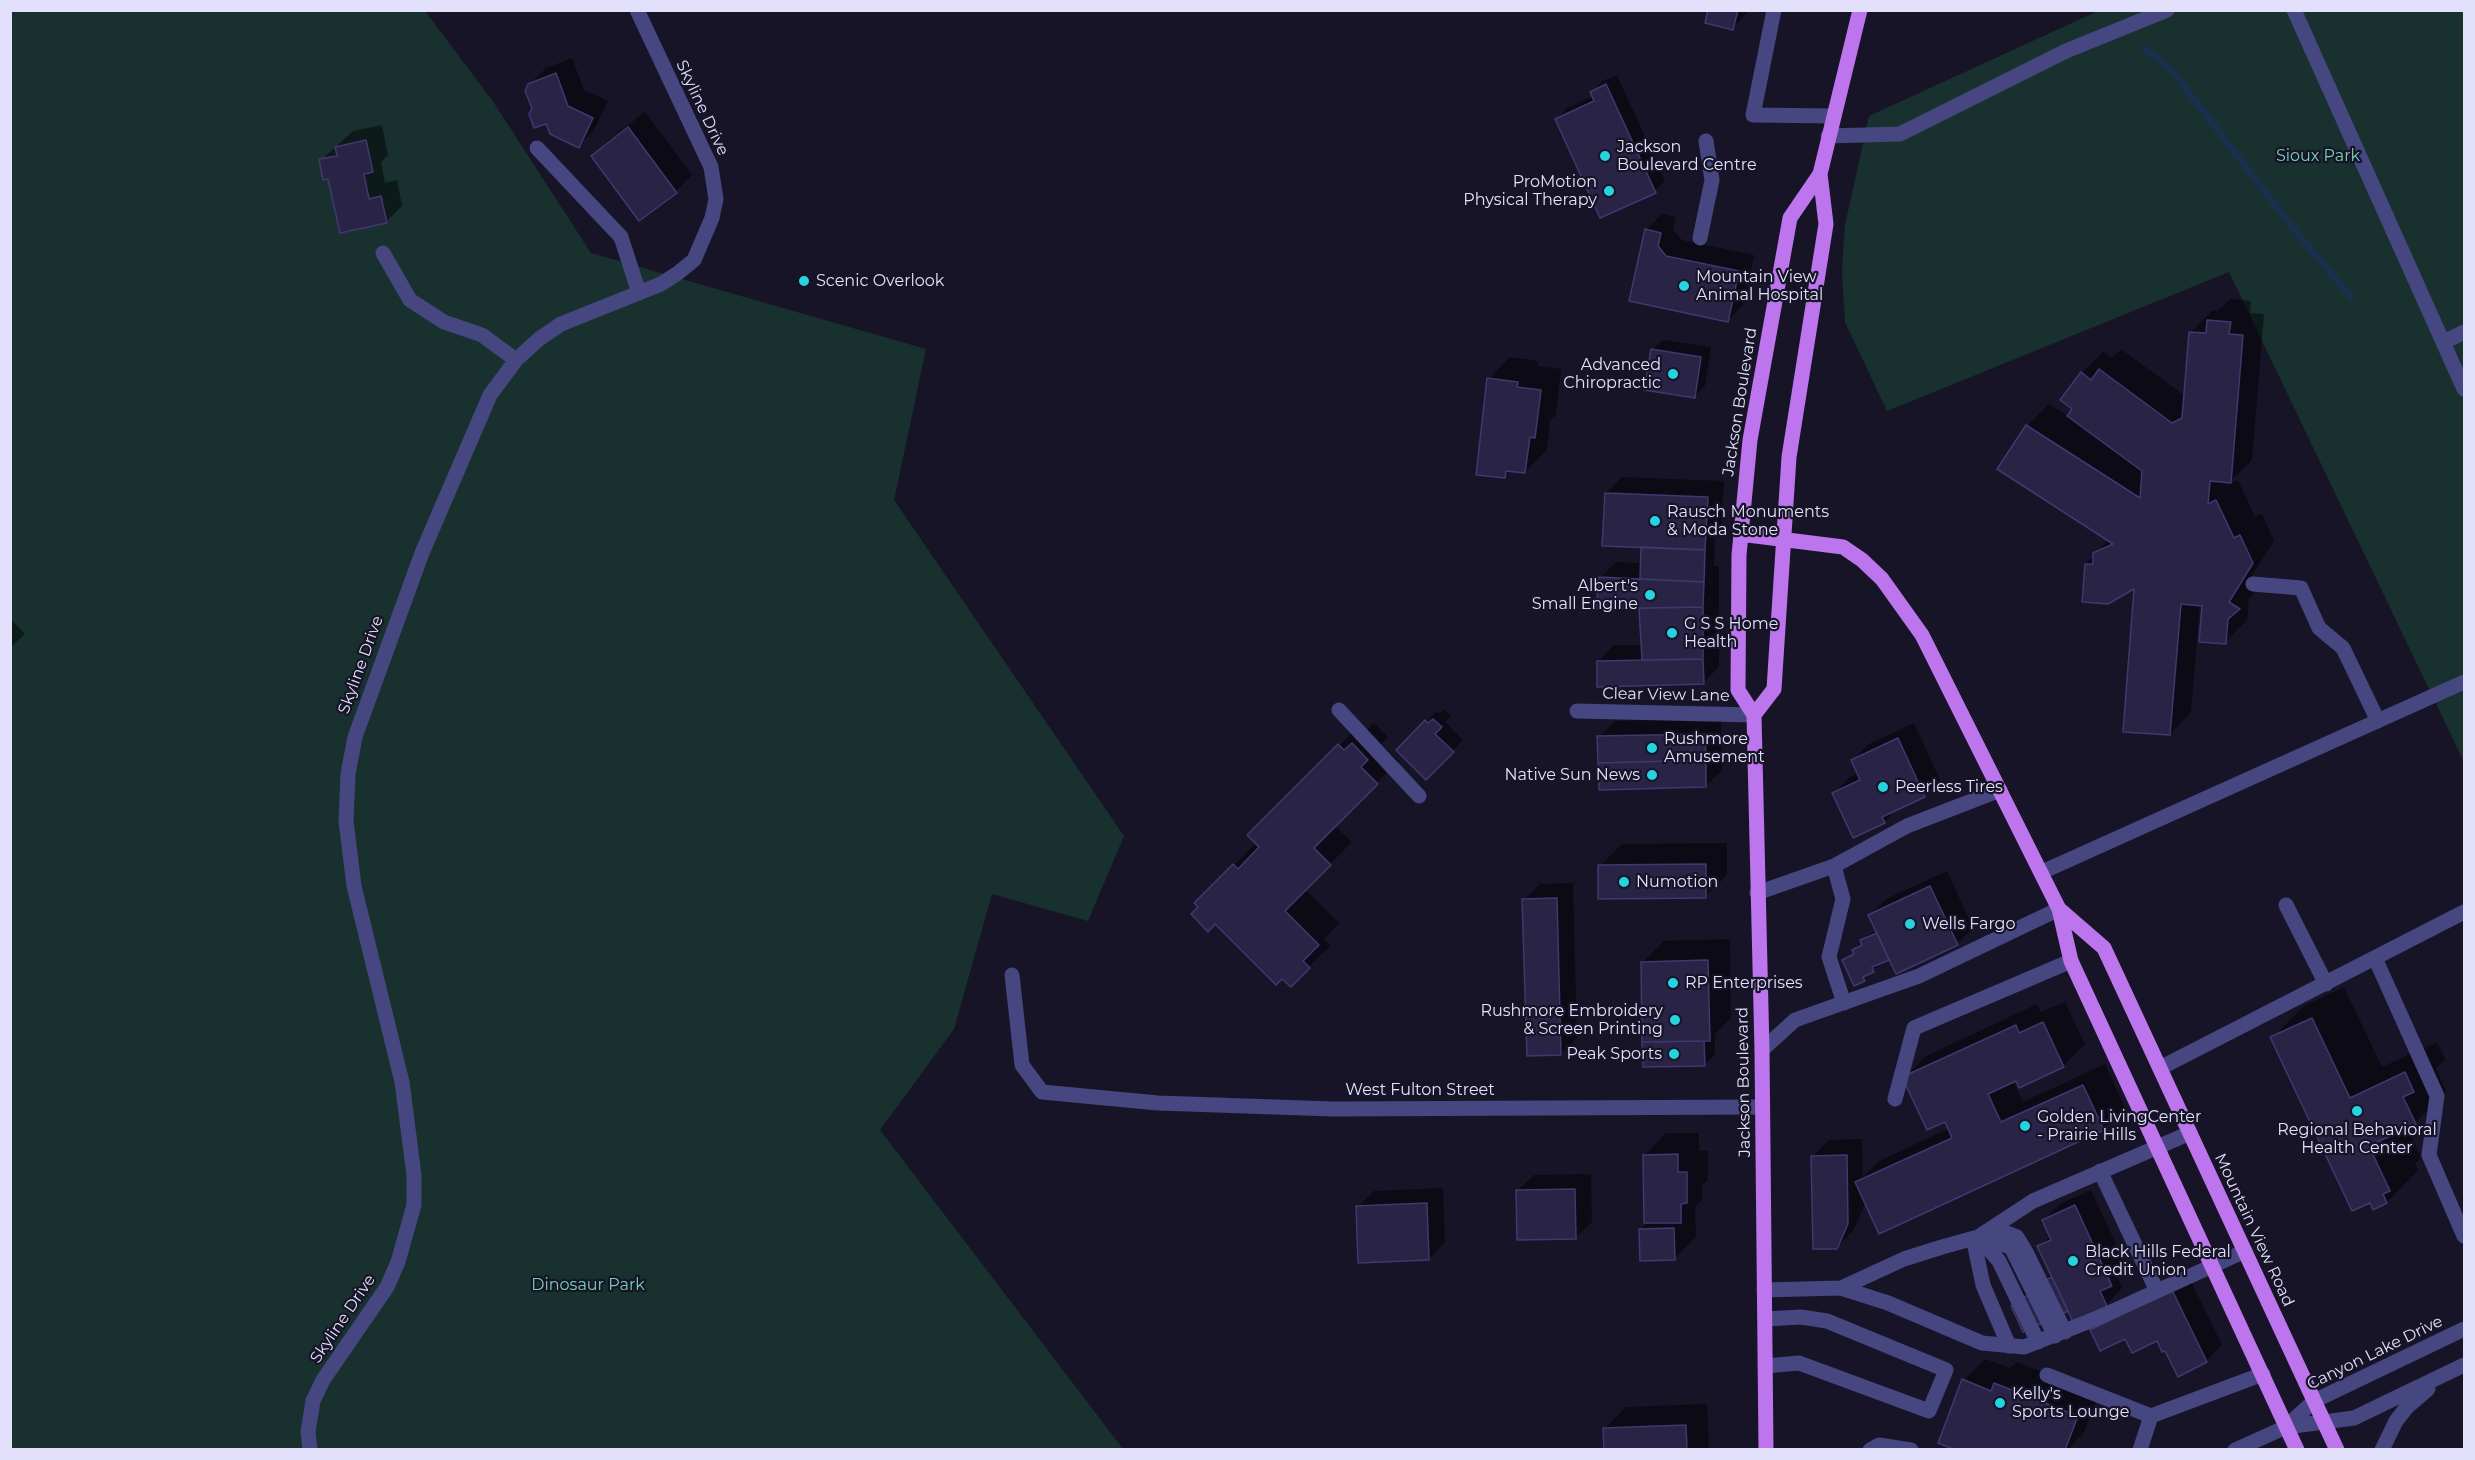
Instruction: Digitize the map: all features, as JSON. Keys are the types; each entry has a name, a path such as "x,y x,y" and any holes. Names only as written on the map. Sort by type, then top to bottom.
{"main road":[{"name":"Jackson Boulevard","path":"1754,714 1774,689 1789,457 1826,224 1820,174 1860,10"},
{"name":"Jackson Boulevard","path":"1766,1449 1762,1050 1754,714 1738,690 1740,534 1750,440 1791,218 1820,174"},
{"name":"Mountain View Road","path":"1740,534 1844,547 1882,579 1922,635 2042,872 2059,909 2071,961 2297,1449"},
{"name":"Mountain View Road","path":"2059,909 2104,948 2337,1449"}],"street":[{"name":"Skyline Drive","path":"310,1449 308,1432 313,1401 323,1380 387,1287 398,1262 414,1205 414,1174 402,1082 354,886 346,821 351,755 371,688 422,553 490,395 516,360 539,339 561,324 661,284 693,260 712,218 716,199 711,167 637,10"},
{"path":"1774,10 1754,115 1834,116"},
{"path":"1828,136 1900,134 2066,51 2167,10"},
{"path":"2294,10 2464,389"},
{"path":"1700,238 1712,180 1706,141"},
{"path":"537,148 621,237 639,293"},
{"path":"383,252 410,300 444,322 482,335 516,360"},
{"path":"2444,342 2464,332"},
{"path":"2253,584 2301,588 2319,628 2343,648 2378,721"},
{"path":"2042,872 2464,682"},
{"path":"1339,710 1419,796"},
{"name":"Clear View Lane","path":"1577,711 1754,714"},
{"path":"1757,892 1834,866 1907,826 2000,790"},
{"path":"1834,866 1843,899 1829,957 1844,1003"},
{"path":"2286,905 2326,984"},
{"path":"1762,1050 1795,1020 1919,976 2059,909"},
{"path":"2160,1068 2464,912"},
{"path":"2375,958 2437,1096 2429,1155 2464,1236"},
{"path":"1895,1099 1914,1028 2071,961"},
{"name":"West Fulton Street","path":"1012,975 1023,1065 1042,1092 1158,1103 1333,1109 1762,1107"},
{"path":"2009,1346 1983,1285 1975,1247 1978,1237 2032,1201 2190,1133"},
{"path":"2100,1171 2157,1291"},
{"path":"1841,1288 1904,1260 1978,1237 2007,1233 2017,1237 2051,1337"},
{"path":"1978,1237 1999,1261 2051,1337"},
{"path":"1764,1290 1841,1288 1888,1303 1983,1343 2024,1347 2157,1291 2244,1251"},
{"path":"1765,1319 1801,1317 1827,1321 1946,1370 1929,1411 1799,1363 1765,1366"},
{"name":"Canyon Lake Drive","path":"2286,1427 2314,1401 2464,1329"},
{"path":"2235,1449 2286,1427 2354,1418 2464,1366"},
{"path":"2382,1449 2396,1421 2407,1407 2423,1392 2464,1366"},
{"path":"2047,1375 2151,1416 2263,1374"},
{"path":"2140,1449 2151,1416"},
{"path":"1870,1449 1879,1444 1911,1449"}],"green space":[{"name":"Dinosaur Park","path":"10,11 425,11 494,103 591,253 926,349 894,500 1124,836 1088,921 992,894 954,1029 880,1130 1123,1449 11,1449"},
{"name":"Sioux Park","path":"2098,11 2464,11 2464,762 2229,272 1887,411 1845,322 1842,271 1845,225 1869,116"}],"building":[{"path":"1708,10 1738,10 1733,30 1705,23"},
{"path":"556,73 568,106 593,118 579,148 550,134 546,124 534,128 529,114 532,108 525,91 528,84"},
{"name":"Jackson Boulevard Centre","path":"1606,84 1656,193 1600,218 1555,119 1594,101 1590,92"},
{"path":"628,127 677,193 639,221 591,156"},
{"path":"366,140 373,172 364,174 369,199 381,196 387,223 340,233 328,179 323,180 319,159 337,156 335,147"},
{"name":"Mountain View Animal Hospital","path":"1645,229 1661,233 1658,246 1666,256 1739,271 1728,322 1629,301"},
{"path":"2207,320 2231,322 2229,334 2243,335 2231,483 2210,481 2208,504 2216,500 2234,538 2240,535 2253,563 2229,602 2240,609 2228,619 2226,644 2199,642 2202,606 2181,604 2170,735 2123,732 2134,589 2108,604 2082,602 2085,564 2093,564 2093,553 2113,544 1997,469 2026,425 2140,498 2142,471 2067,416 2072,409 2060,400 2081,372 2091,380 2099,369 2172,423 2182,418 2189,332 2206,333"},
{"name":"Advanced Chiropractic","path":"1651,349 1701,357 1695,398 1644,390"},
{"path":"1487,378 1518,382 1517,387 1541,390 1535,438 1530,437 1525,473 1506,471 1505,478 1476,475"},
{"name":"Rausch Monuments & Moda Stone","path":"1605,493 1708,497 1705,550 1602,546"},
{"path":"1641,547 1705,550 1704,582 1640,579"},
{"name":"Albert's Small Engine","path":"1599,577 1704,582 1703,607 1596,609"},
{"name":"G S S Home Health","path":"1703,607 1703,659 1642,660 1639,608"},
{"path":"1703,659 1704,684 1597,687 1597,661"},
{"path":"1433,719 1442,727 1435,734 1454,752 1426,780 1396,750 1425,720 1428,723"},
{"name":"Rushmore Amusement","path":"1705,734 1706,760 1598,763 1597,736"},
{"name":"Peerless Tires","path":"1898,738 1925,797 1882,817 1885,823 1853,838 1832,793 1860,780 1851,760"},
{"path":"1352,743 1368,760 1361,767 1378,784 1314,848 1331,865 1285,911 1319,945 1303,961 1310,968 1291,987 1282,979 1276,985 1215,924 1208,932 1191,914 1198,907 1194,903 1233,864 1238,869 1259,847 1247,835 1338,744 1344,750"},
{"name":"Native Sun News","path":"1706,760 1706,787 1599,790 1598,763"},
{"path":"1706,864 1706,898 1598,899 1598,865"},
{"name":"Wells Fargo","path":"1930,886 1958,945 1896,974 1868,915"},
{"path":"1557,898 1561,1055 1527,1056 1522,899"},
{"path":"1877,933 1889,960 1872,967 1874,972 1863,977 1865,981 1854,986 1842,960 1854,954 1852,950 1862,945 1860,940"},
{"path":"1708,960 1710,1041 1642,1042 1641,962"},
{"name":"Regional Behavioral Health Center","path":"2312,1018 2350,1098 2405,1072 2414,1092 2403,1097 2416,1124 2369,1146 2390,1191 2383,1194 2387,1203 2373,1210 2370,1203 2352,1211 2270,1037"},
{"name":"Golden LivingCenter - Prairie Hills","path":"2043,1022 2064,1067 2019,1088 2016,1081 1988,1094 2001,1122 2083,1085 2104,1130 1879,1234 1855,1182 1952,1138 1945,1122 1927,1130 1902,1077 2016,1025 2019,1033"},
{"name":"Peak Sports","path":"1704,1041 1705,1066 1643,1067 1642,1042"},
{"path":"1678,1154 1678,1172 1687,1172 1687,1203 1681,1204 1681,1223 1644,1223 1643,1155"},
{"path":"1847,1155 1848,1224 1837,1249 1813,1249 1811,1156"},
{"path":"1575,1189 1576,1239 1517,1240 1516,1190"},
{"path":"1427,1203 1429,1260 1358,1263 1356,1206"},
{"name":"Black Hills Federal Credit Union","path":"2075,1205 2112,1286 2100,1291 2107,1306 2073,1322 2037,1246 2051,1240 2042,1220"},
{"path":"1674,1228 1675,1260 1640,1261 1639,1229"},
{"path":"2052,1277 2068,1311 2023,1332 2011,1306 2021,1303 2018,1299 2029,1295 2036,1284"},
{"path":"2172,1290 2207,1362 2178,1377 2165,1351 2162,1352 2157,1341 2132,1353 2125,1339 2100,1351 2090,1330"},
{"name":"Kelly's Sports Lounge","path":"1962,1379 1991,1391 1994,1383 2078,1416 2065,1450 1956,1450 1938,1443"},
{"path":"1686,1425 1687,1450 1604,1450 1603,1428"}],"waterway":[{"path":"2144,48 2174,73 2289,223 2351,297"}],"place":[{"name":"Jackson Boulevard Centre","path":"1605,156"},
{"name":"ProMotion Physical Therapy","path":"1609,191"},
{"name":"Scenic Overlook","path":"804,281"},
{"name":"Mountain View Animal Hospital","path":"1684,286"},
{"name":"Advanced Chiropractic","path":"1673,374"},
{"name":"Rausch Monuments & Moda Stone","path":"1655,521"},
{"name":"Albert's Small Engine","path":"1650,595"},
{"name":"G S S Home Health","path":"1672,633"},
{"name":"Rushmore Amusement","path":"1652,748"},
{"name":"Native Sun News","path":"1652,775"},
{"name":"Peerless Tires","path":"1883,787"},
{"name":"Numotion","path":"1624,882"},
{"name":"Wells Fargo","path":"1910,924"},
{"name":"RP Enterprises","path":"1673,983"},
{"name":"Rushmore Embroidery & Screen Printing","path":"1675,1020"},
{"name":"Peak Sports","path":"1674,1054"},
{"name":"Regional Behavioral Health Center","path":"2357,1111"},
{"name":"Golden LivingCenter - Prairie Hills","path":"2025,1126"},
{"name":"Black Hills Federal Credit Union","path":"2073,1261"},
{"name":"Kelly's Sports Lounge","path":"2000,1403"}]}
